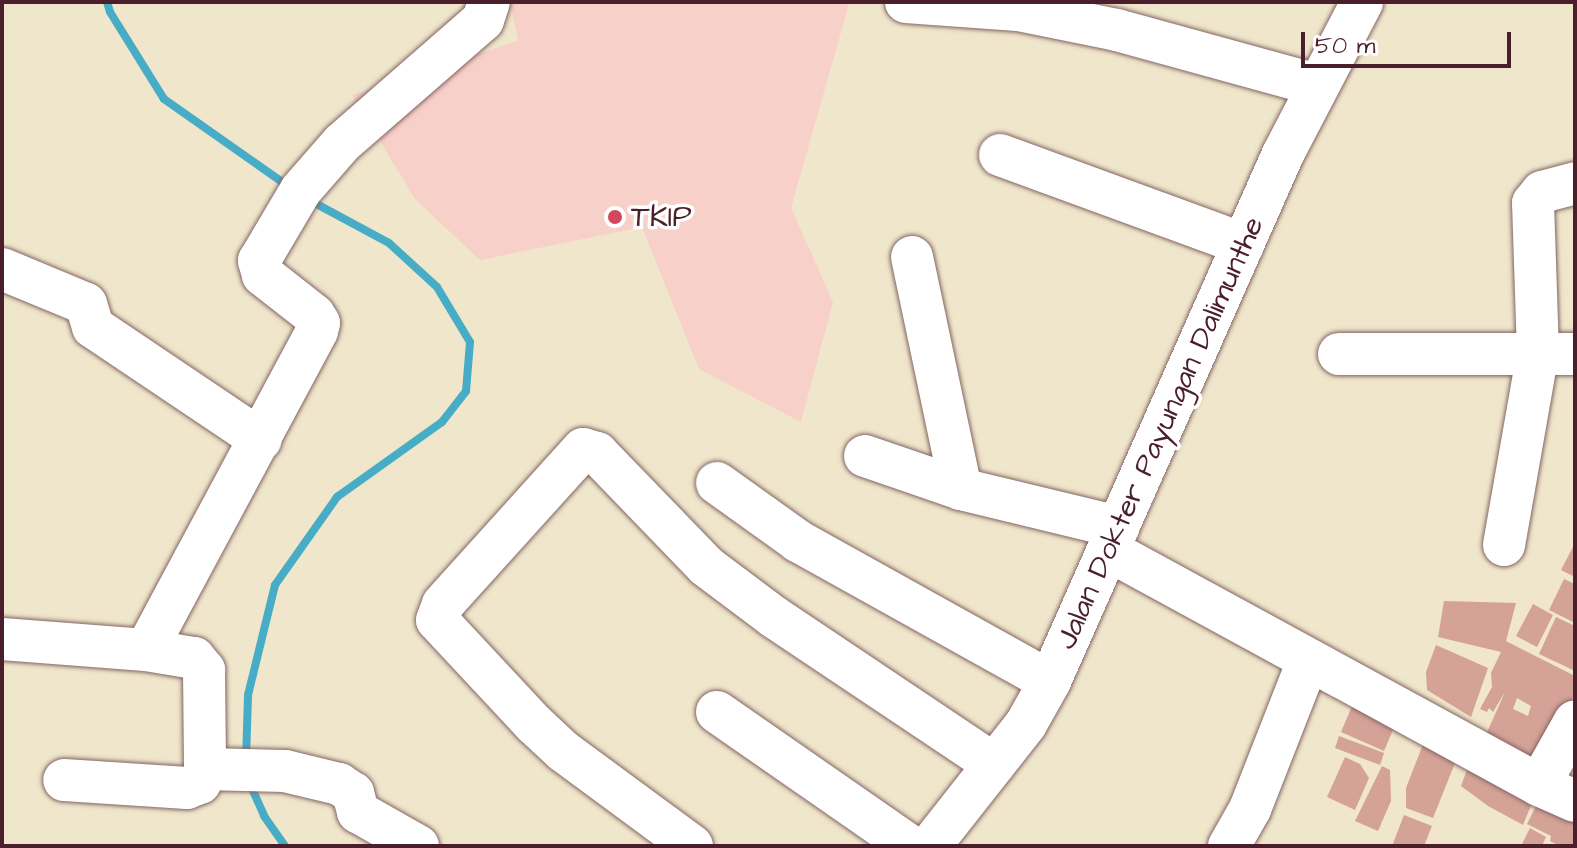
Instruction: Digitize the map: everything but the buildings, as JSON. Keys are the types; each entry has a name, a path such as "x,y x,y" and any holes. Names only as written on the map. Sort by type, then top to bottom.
{"street":[{"path":"146,650 313,342 319,323 314,315 263,275 259,261 301,190 342,143 483,20 489,2"},
{"path":"906,2 1018,10 1117,30 1317,85"},
{"name":"Jalan Dokter Payungan Dalimunthe","path":"929,844 1026,724 1050,681 1243,244 1317,85 1362,2"},
{"path":"1000,155 1243,244"},
{"path":"1504,545 1556,354 1533,203 1542,192 1575,183"},
{"path":"912,257 961,489"},
{"path":"2,269 86,304 93,327 261,440"},
{"path":"1339,354 1556,354"},
{"path":"692,846 563,751 523,714 437,620 443,604 583,449 597,453 706,566 774,617 994,764"},
{"path":"865,456 1113,539 1308,661 1557,793 1575,721"},
{"path":"717,483 798,541 1050,681"},
{"path":"2,639 146,650 194,658 202,665 232,769"},
{"path":"1229,846 1250,809 1308,661"},
{"path":"717,712 929,844"},
{"path":"64,780 187,788 232,769 285,771 348,787 358,812 418,846"}],"shaded area":[{"name":"TKIP","path":"510,2 849,4 791,208 833,302 801,422 699,369 642,227 480,260 415,199 352,95 518,41"}],"waterway":[{"path":"107,2 110,12 164,99 288,186"},
{"path":"246,760 248,695 275,585 337,497 442,422 466,391 470,342 437,287 389,243 309,200"},
{"path":"250,784 264,816 285,846"}],"place":[{"name":"TKIP","path":"615,217"}]}
